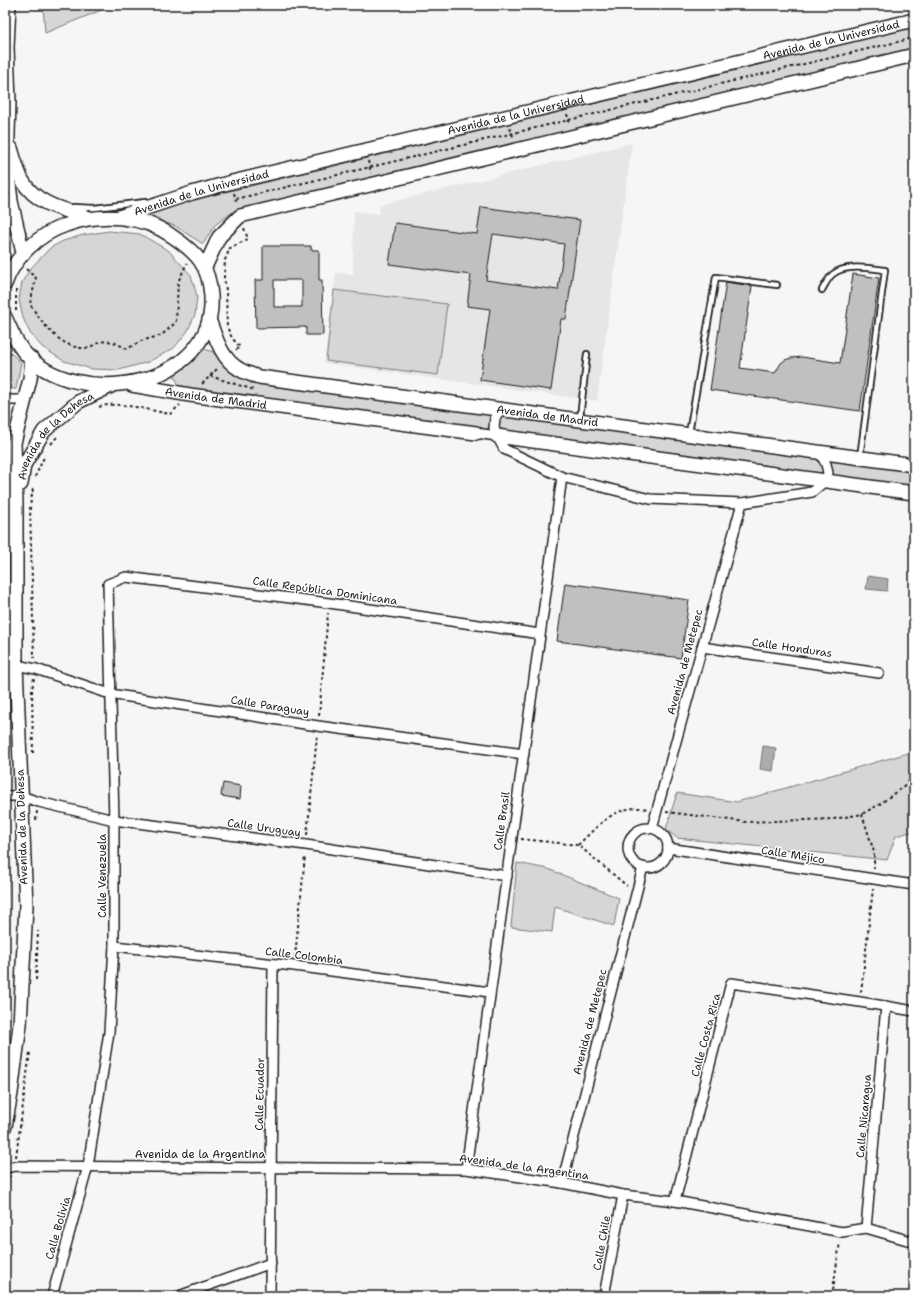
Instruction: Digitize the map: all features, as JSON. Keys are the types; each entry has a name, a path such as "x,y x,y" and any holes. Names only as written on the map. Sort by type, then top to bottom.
{"street":[{"path":"9,5 6,47 9,102 8,166 11,201 26,258"},
{"name":"Avenida de la Universidad","path":"119,218 192,193 232,182 914,20"},
{"path":"205,267 219,237 240,216 914,55"},
{"path":"8,140 22,180 35,196 51,206 94,219"},
{"path":"9,282 44,236 65,225 94,219 133,219 148,222 167,232 186,245 205,267 211,292 212,305 210,322 202,339 193,350 169,370 146,380 120,384 77,382 46,370 23,351 12,333 11,315"},
{"name":"Avenida de Madrid","path":"210,322 226,359 239,369 259,377 914,465"},
{"name":"Avenida de la Dehesa","path":"16,504 14,443 30,379 32,359"},
{"name":"Avenida de Madrid","path":"120,384 190,395 914,493"},
{"name":"Avenida de la Dehesa","path":"5,1126 12,1093 20,1025 25,922 25,884 21,796 11,665 11,529 24,465 44,431 78,402 120,384"},
{"path":"5,400 24,400"},
{"path":"501,410 495,418 494,423 497,436 504,449 562,477 650,499 742,503 812,492 826,480 828,473 826,464 820,452"},
{"name":"Calle Brasil","path":"466,1168 562,477"},
{"name":"Avenida de Metepec","path":"652,828 742,503"},
{"name":"Calle República Dominicana","path":"108,584 126,576 540,634"},
{"name":"Calle Venezuela","path":"88,1166 110,1032 114,946 114,820 108,584"},
{"name":"Calle Honduras","path":"702,647 878,673"},
{"name":"Calle Paraguay","path":"11,665 36,669 110,694 318,726 524,754"},
{"name":"Calle Uruguay","path":"5,796 21,796 38,802 114,820 306,845 506,876"},
{"path":"645,828 652,828 664,835 668,848 667,854 660,864 648,868 636,864 628,853 629,840 633,834 645,828"},
{"name":"Calle Méjico","path":"668,848 914,885"},
{"name":"Avenida de Metepec","path":"562,1183 643,867"},
{"name":"Calle Colombia","path":"114,946 294,966 490,992"},
{"name":"Calle Ecuador","path":"270,1296 273,964"},
{"name":"Calle Costa Rica","path":"675,1202 731,983 914,1011"},
{"name":"Calle Nicaragua","path":"866,1228 886,1006"},
{"name":"Avenida de la Argentina","path":"5,1168 15,1166 88,1166 466,1168 562,1183 623,1195 675,1202 842,1232 866,1228 914,1242"},
{"name":"Calle Bolivia","path":"52,1296 88,1166"},
{"name":"Calle Chile","path":"604,1296 623,1195"},
{"path":"179,1296 271,1262"}],"lane":[{"path":"51,206 94,208 133,205 192,193"},
{"path":"822,290 833,274 843,270 856,267 885,270 860,458"},
{"path":"689,435 716,277 777,285"},
{"path":"580,420 587,354"}],"path":[{"path":"236,200 914,38"},
{"path":"564,103 573,136"},
{"path":"507,117 517,150"},
{"path":"365,151 374,184"},
{"path":"96,408 102,405 118,404 170,414 240,347 232,338 227,327 226,290 224,277 225,260 230,248 248,239 240,216 232,182"},
{"path":"26,258 20,268 36,278 30,304 43,324 61,340 77,348 89,348 101,342 112,340 127,349 141,341 162,336 176,322 178,282 188,260 192,266"},
{"path":"9,282 16,290 11,315"},
{"path":"34,478 48,449 59,434"},
{"path":"33,485 30,506 33,654 36,669 32,690 33,759"},
{"path":"294,966 329,604"},
{"path":"578,845 610,815 620,811 636,808 746,822 834,819 862,814 880,804 914,778"},
{"path":"35,821 38,802"},
{"path":"860,1002 874,879 874,852 862,814"},
{"path":"512,838 578,845 626,885 637,889"},
{"path":"35,985 38,925"},
{"path":"5,1188 15,1166 31,1045"},
{"path":"832,1296 842,1232"}],"shaded area":[{"path":"43,5 114,5 45,33"},
{"path":"914,27 914,49 230,214 215,225 203,244 175,226 138,213"},
{"path":"632,143 597,401 324,363 336,273 353,274 354,211 379,214 380,205"},
{"path":"109,231 140,234 169,251 191,275 197,296 195,315 187,332 174,348 148,362 119,370 92,369 64,361 42,347 30,333 23,318 19,300 22,282 30,269 50,248 63,241 83,235"},
{"path":"334,290 447,304 438,375 326,361"},
{"path":"5,347 21,363 16,389 5,389"},
{"path":"205,349 213,352 226,368 251,383 914,472 914,486 180,388 174,375"},
{"path":"868,576 888,579 887,591 866,589"},
{"path":"914,745 914,831 896,836 887,860 677,838 666,829 677,793 737,802 908,753"},
{"path":"763,746 776,748 773,771 760,769"},
{"path":"5,810 8,879 5,982"},
{"path":"517,863 548,869 619,898 614,926 555,907 552,932 511,927"}],"building":[{"path":"481,207 580,220 566,319 561,319 551,390 480,380 490,309 467,306 471,275 389,264 395,223 477,234","holes":["493,234 564,244 558,290 486,280"]},
{"path":"263,246 311,246 311,250 319,250 319,280 322,280 323,335 306,335 306,327 256,328 255,280 263,280","holes":["274,280 302,280 302,307 274,307"]},
{"path":"853,274 879,278 860,411 710,390 726,282 752,286 740,368 775,373 781,363 791,358 802,357 840,363"},
{"path":"565,583 689,600 681,658 557,641"},
{"path":"223,783 241,786 240,799 221,796"}]}
